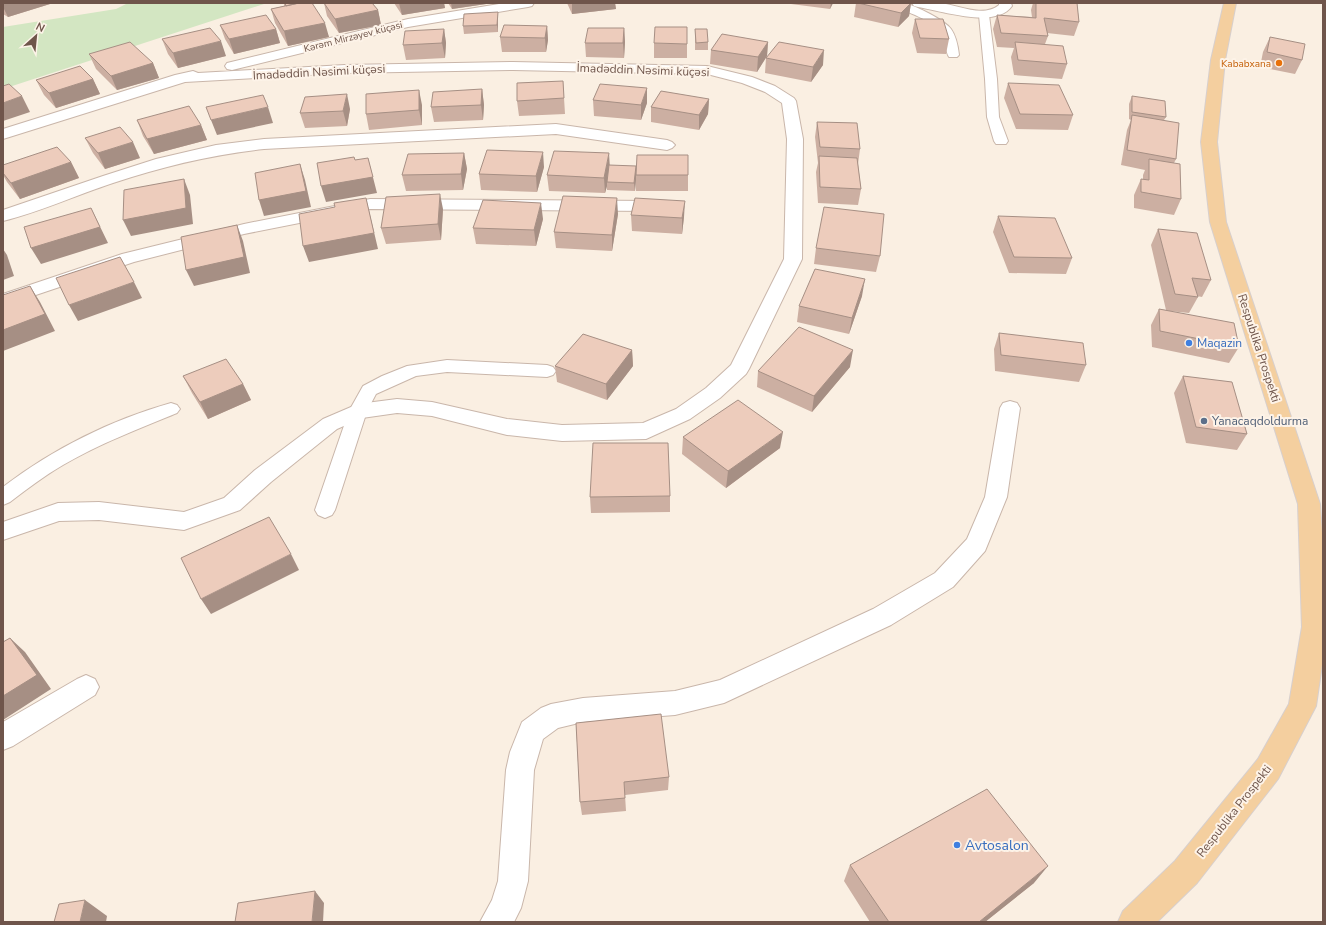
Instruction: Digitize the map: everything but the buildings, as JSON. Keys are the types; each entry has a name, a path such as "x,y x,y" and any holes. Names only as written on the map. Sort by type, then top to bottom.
{"main road":[{"name":"Respublika Prospekti","path":"1134,922 1186,872 1268,769 1302,706 1315,627 1309,504 1218,222 1209,142 1218,60 1230,3"}],"street":[{"name":"Kərəm Mirzəyev küçəsi","path":"180,78 408,23 528,3"},
{"path":"918,3 984,15 997,13 1006,6 1005,3"},
{"name":"İmadəddin Nəsimi küçəsi","path":"3,531 58,512 99,511 184,521 232,504 263,476 330,424 358,411 397,406 432,409 507,427 562,433 646,431 682,414 713,393 739,369 793,259 795,139 789,101 770,89 747,80 707,70 513,66 345,69 180,78"},
{"path":"3,134 180,78"},
{"path":"3,216 110,179 171,161 216,150 264,144 556,129 667,145"},
{"path":"3,300 128,258 244,229 370,204 656,206"},
{"path":"496,922 505,908 513,881 520,770 524,752 532,731 551,717 583,710 675,703 724,691 882,617 944,580 977,544 996,497 1010,408"},
{"path":"3,737 86,687"}],"lane":[{"path":"895,3 921,14 946,28 952,44 953,55"},
{"path":"984,15 991,79 993,117 1001,141"},
{"path":"325,510 358,411 369,390 388,380 413,370 447,366 547,371"},
{"path":"3,497 41,470 82,446 171,409"}],"green space":[{"path":"128,3 267,3 3,89 3,27 116,9"}],"place":[{"name":"Kababxana","path":"1279,63"},
{"name":"Maqazin","path":"1189,343"},
{"name":"Yanacaqdoldurma","path":"1204,421"},
{"name":"Avtosalon","path":"957,845"}]}
